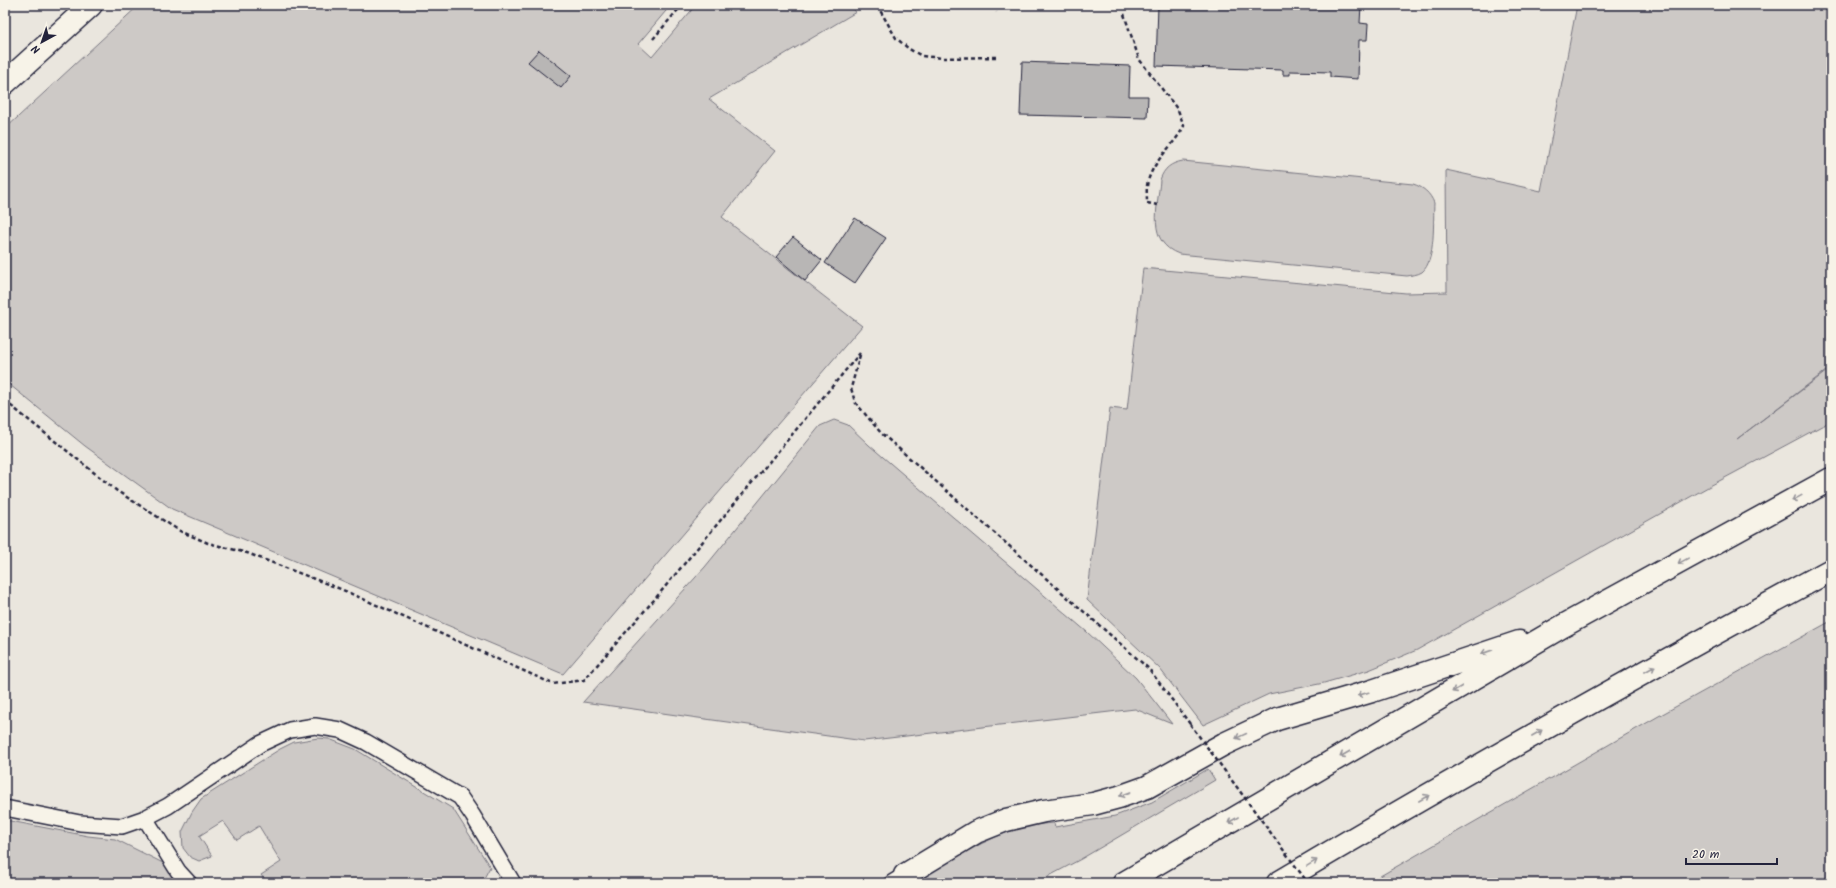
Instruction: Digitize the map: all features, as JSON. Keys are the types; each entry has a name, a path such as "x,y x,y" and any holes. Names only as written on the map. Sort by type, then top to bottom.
{"main road":[{"path":"5,83 91,5"},
{"path":"1124,883 1564,626 1831,480"},
{"path":"1278,883 1649,669 1831,570"},
{"path":"899,879 976,832 1006,820 1044,811 1093,804 1119,797 1147,787 1224,744 1277,719 1372,691 1564,626"}],"lane":[{"path":"5,808 80,823 122,826 145,818 168,806 260,744 290,730 315,726 340,730 366,742 460,797 474,816 513,883"},
{"path":"145,818 178,870 190,883"}],"path":[{"path":"653,39 682,5"},
{"path":"877,5 896,38 922,56 942,58 997,57"},
{"path":"996,5 997,12"},
{"path":"1124,14 1139,59 1178,110 1184,126 1179,137 1159,159 1148,181 1147,203 1158,205"},
{"path":"5,401 117,491 180,531 208,543 247,553 343,590 553,684 584,680 654,600 860,353 851,388 855,402 881,433 1149,669 1308,883"}],"shaded area":[{"path":"139,5 671,5 638,44 652,57 696,5 848,5 856,12 709,99 775,151 722,217 862,326 563,674 172,509 85,446 5,381 5,129"},
{"path":"1577,5 1831,5 1831,367 1737,439 1831,368 1831,421 1708,487 1417,650 1369,670 1324,683 1269,694 1203,725 1160,669 1087,600 1110,408 1127,410 1143,268 1406,293 1447,292 1446,170 1541,191"},
{"path":"1183,161 1417,185 1428,193 1434,203 1433,239 1430,259 1422,272 1407,276 1179,254 1169,248 1162,241 1156,223 1156,212 1160,180 1164,172 1168,167"},
{"path":"834,420 848,425 869,445 1087,632 1136,678 1172,724 1135,709 864,741 583,702 705,567 820,426"},
{"path":"1831,621 1831,883 1368,883 1657,717"},
{"path":"318,738 329,739 355,749 453,809 490,867 483,880 478,883 267,883 261,875 281,862 259,826 237,840 223,821 199,836 212,856 199,861 190,857 183,848 182,832 192,812 201,799 280,749 294,742"},
{"path":"1208,769 1215,780 1081,859 1036,883 915,883 968,851 995,837 1024,827 1035,825 1054,823 1055,827 1115,816 1152,802"},
{"path":"5,820 88,836 115,839 163,863 168,867 179,883 5,883"}],"building":[{"path":"1158,5 1361,5 1360,23 1368,24 1367,40 1359,40 1358,79 1330,77 1330,72 1290,71 1290,75 1283,75 1283,70 1156,66"},
{"path":"539,50 571,76 561,88 528,62"},
{"path":"1022,62 1130,66 1129,96 1148,96 1147,118 1020,115"},
{"path":"855,218 886,238 855,283 825,263"},
{"path":"793,237 822,260 805,281 776,257"}]}
